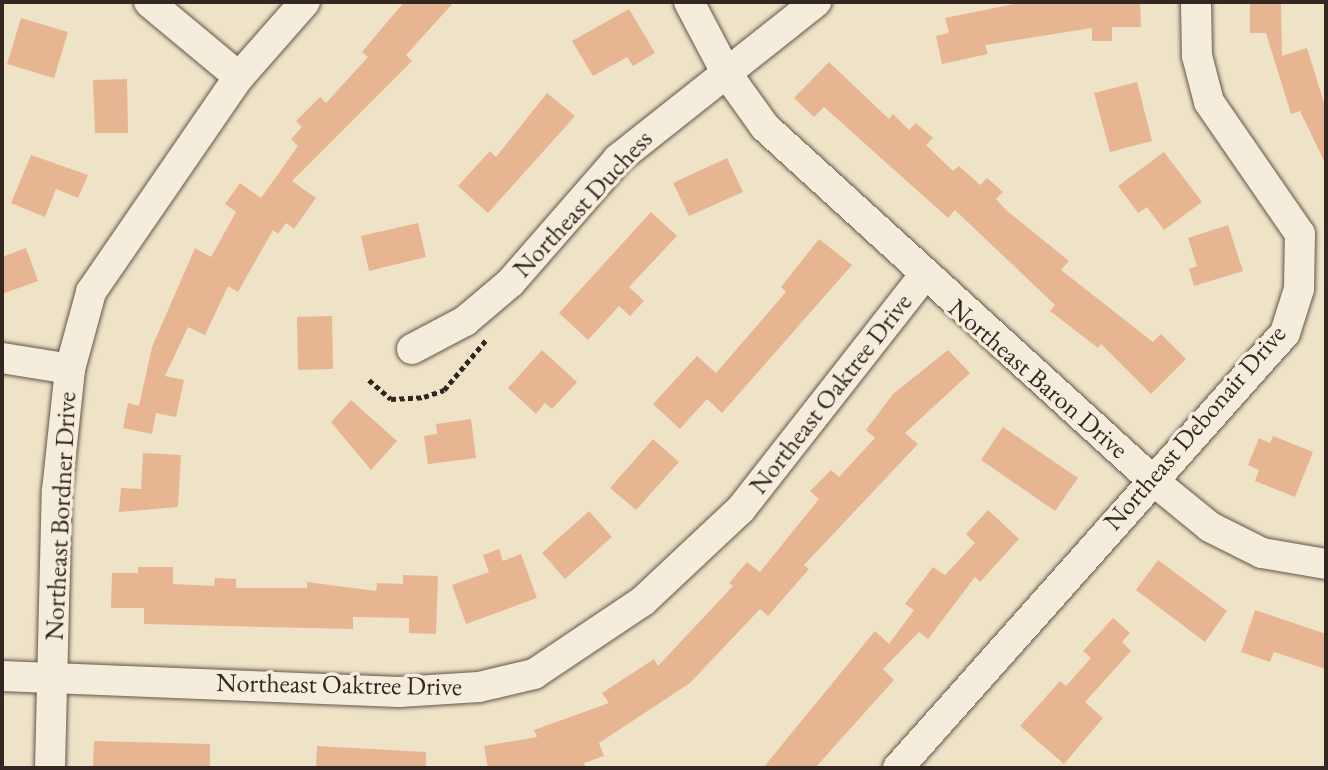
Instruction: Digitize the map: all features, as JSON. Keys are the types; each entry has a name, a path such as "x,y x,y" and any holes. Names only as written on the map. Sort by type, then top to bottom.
{"street":[{"path":"149,2 239,77"},
{"name":"Northeast Bordner Drive","path":"50,768 55,527 70,369 91,292 239,77 305,2"},
{"name":"Northeast Baron Drive","path":"689,2 727,74 765,127 923,277 1150,478 1210,527 1262,553 1326,564"},
{"name":"Northeast Duchess","path":"412,349 465,321 510,283 618,159 816,2"},
{"name":"Northeast Debonair Drive","path":"898,768 1150,478 1285,333 1299,289 1300,234 1209,103 1198,56 1196,2"},
{"name":"Northeast Oaktree Drive","path":"2,676 399,692 479,687 534,674 643,601 741,509 923,277"},
{"path":"2,358 70,369"}],"building":[{"path":"404,2 454,2 406,55 412,61 292,181 316,198 294,229 286,223 278,234 273,230 238,292 228,286 205,335 188,327 165,376 184,380 176,417 156,413 152,434 123,428 128,403 139,406 152,347 195,248 211,257 236,212 225,204 240,183 261,198 298,146 291,139 302,127 296,121 320,97 326,103 368,57 362,52"},
{"path":"1024,2 1140,2 1141,27 1112,27 1112,41 1092,41 1092,28 985,45 988,54 942,64 936,36 949,33 945,18"},
{"path":"1250,2 1281,2 1282,56 1307,48 1326,109 1326,165 1300,111 1291,114 1266,33 1250,33"},
{"path":"629,9 655,53 633,66 627,57 593,76 572,41"},
{"path":"21,18 68,32 54,78 7,64"},
{"path":"829,62 889,119 893,114 909,130 916,123 933,138 926,145 953,171 959,166 980,185 987,178 1003,192 996,199 1006,210 1069,261 1061,270 1153,342 1161,334 1186,359 1151,394 1101,344 1098,348 1050,311 1055,305 955,210 948,218 824,107 814,117 794,98"},
{"path":"127,79 128,133 95,133 93,80"},
{"path":"1137,82 1152,141 1110,152 1094,93"},
{"path":"547,93 575,116 488,213 458,186 490,151 496,157"},
{"path":"1164,152 1202,202 1164,230 1147,207 1138,213 1118,186"},
{"path":"31,155 88,175 78,198 56,189 45,217 11,203"},
{"path":"727,158 743,192 689,216 673,183"},
{"path":"651,212 677,236 629,287 644,301 630,316 619,306 588,340 559,313"},
{"path":"418,223 426,257 369,271 361,236"},
{"path":"1228,225 1243,271 1194,286 1189,269 1197,266 1188,238"},
{"path":"819,239 852,265 722,413 707,399 680,429 653,404 697,356 716,373 786,292 781,287"},
{"path":"26,248 38,281 2,294 2,257"},
{"path":"332,316 333,369 298,370 297,317"},
{"path":"542,350 577,382 552,409 545,403 536,414 508,388"},
{"path":"948,350 970,373 905,433 918,444 804,565 809,569 768,616 760,609 690,683 599,743 604,756 584,763 586,768 488,768 484,746 537,737 534,730 609,703 602,693 654,659 658,666 733,586 729,583 747,562 760,572 819,499 810,491 831,470 839,477 875,438 866,430 893,394"},
{"path":"351,400 397,441 371,470 331,422"},
{"path":"471,419 476,458 428,464 424,436 437,434 436,424"},
{"path":"1003,427 1078,478 1055,511 981,460"},
{"path":"1273,436 1313,452 1295,497 1255,481 1259,470 1248,465 1259,438 1270,443"},
{"path":"653,439 679,462 636,510 610,488"},
{"path":"143,453 181,455 178,507 119,512 121,488 141,489"},
{"path":"988,510 1019,539 980,582 975,577 928,639 919,632 883,669 894,680 815,768 763,768 875,631 889,644 914,610 905,604 933,567 945,575 975,543 966,534"},
{"path":"589,511 612,537 565,579 542,553"},
{"path":"499,549 503,561 521,554 537,598 466,624 452,585 489,572 483,555"},
{"path":"1158,560 1227,611 1205,642 1136,590"},
{"path":"138,567 173,567 173,584 214,586 215,578 236,579 236,588 307,588 307,582 376,591 377,583 403,584 403,575 438,576 436,634 409,633 409,618 353,617 353,629 144,624 144,608 111,608 112,573 138,573"},
{"path":"1255,610 1326,634 1326,669 1274,652 1270,662 1241,652"},
{"path":"1113,618 1130,633 1122,642 1131,651 1085,702 1103,718 1064,764 1020,726 1060,681 1066,686 1091,658 1083,651"},
{"path":"94,741 210,744 210,768 93,768"},
{"path":"317,746 426,752 426,768 316,768"}]}
